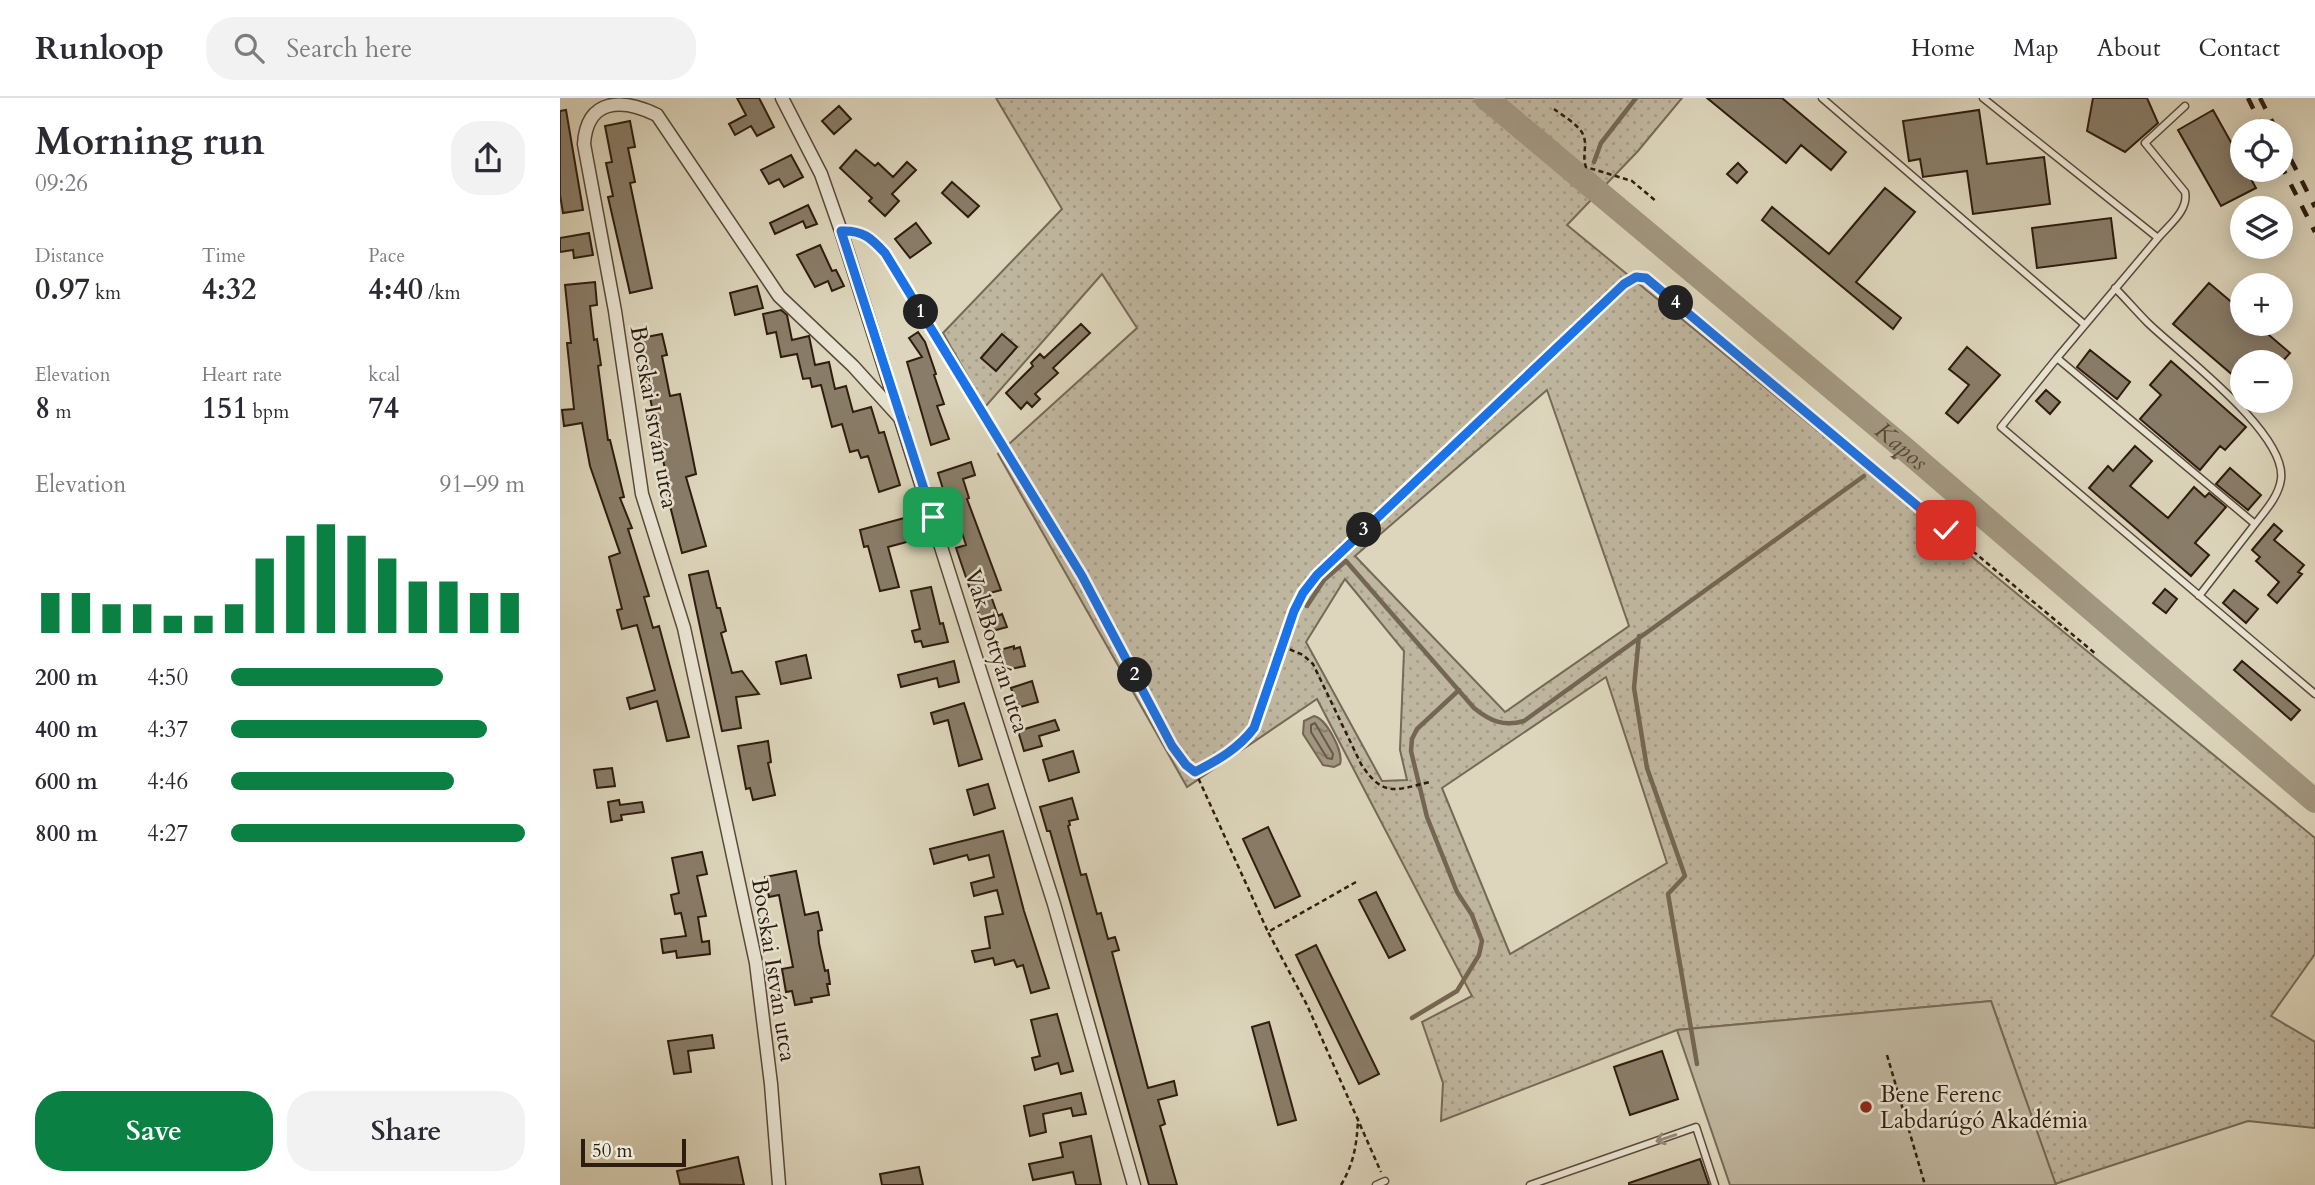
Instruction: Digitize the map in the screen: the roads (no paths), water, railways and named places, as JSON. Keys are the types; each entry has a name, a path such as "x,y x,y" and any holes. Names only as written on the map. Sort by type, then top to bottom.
{"street":[{"name":"Vak Bottyán utca","path":"782,98 821,174 841,231 1054,905 1134,1185"},
{"name":"Bocskai István utca","path":"779,1185 771,1084 755,963 684,628 642,494 615,311 584,144 585,126 592,112 604,103 622,99 642,103 657,115 779,296 853,366 902,420"}],"lane":[{"path":"1822,98 2084,324"},
{"path":"1983,98 2158,238"},
{"path":"2185,106 2145,143 2185,192 2187,200 2183,209 2084,324 2001,427 2315,694"},
{"path":"841,231 857,230 871,237 885,253 995,434"},
{"path":"2115,288 2240,406 2263,432 2279,461 2282,476 2279,491 2199,596"},
{"path":"2057,358 2255,524"},
{"path":"1530,1185 1696,1127 1715,1185"},
{"path":"1376,1185 1385,1181"}],"water":[{"path":"1314,716 1329,729 1337,744 1341,759 1340,764 1334,767 1323,765 1303,734 1304,721"}],"waterway":[{"name":"Kapos","path":"1486,98 1905,449 2315,801"},
{"path":"1594,162 1601,143 1636,98"},
{"name":"Kapos","path":"1585,182 1590,175"},
{"path":"1895,457 1905,449"},
{"path":"1307,606 1324,580 1346,561 1474,708 1497,722 1517,723 1524,721 1864,476"},
{"path":"1639,636 1634,688 1647,768 1685,876 1668,894 1697,1064"},
{"path":"1412,1018 1457,991 1479,955 1482,941 1472,915 1457,892 1427,817 1411,751 1412,739 1417,729 1459,690"}],"railway":[{"path":"2248,98 2258,119"},
{"path":"2260,98 2271,119"},
{"path":"2293,164 2315,207"},
{"path":"2290,182 2315,232"}],"place":[{"name":"Bene Ferenc Labdarúgó Akadémia","path":"1866,1107"}]}
